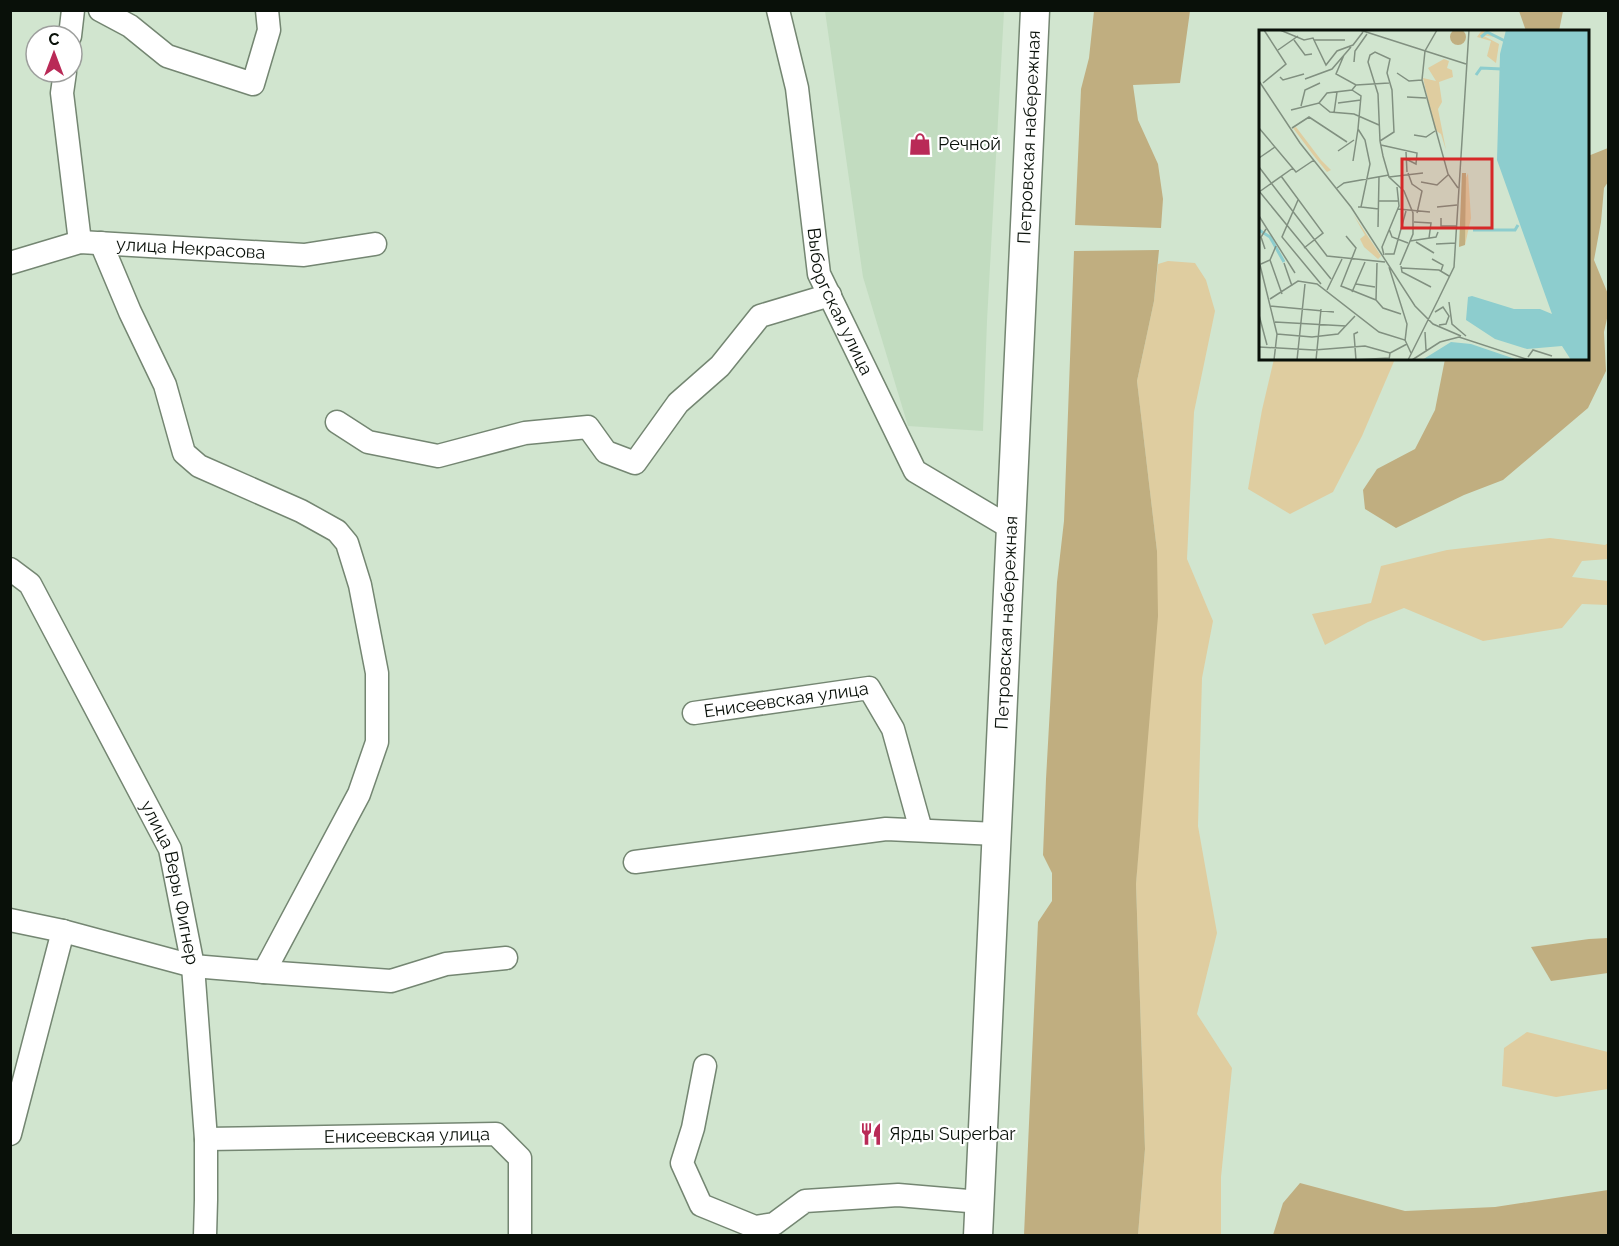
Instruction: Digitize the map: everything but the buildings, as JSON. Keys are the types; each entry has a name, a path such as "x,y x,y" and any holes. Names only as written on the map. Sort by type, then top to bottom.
{"main road":[{"name":"Петровская набережная","path":"978,1236 1035,10"}],"street":[{"path":"100,10 130,26 167,56 253,84 269,30 267,10"},
{"name":"Выборгская улица","path":"778,10 797,88 819,274 915,471 1011,528"},
{"path":"63,84 62,93 90,242 130,312 165,385 184,453 199,466 302,511 337,531 346,543 360,585 377,673 376,742 359,794 264,972"},
{"name":"улица Некрасова","path":"10,263 90,242 304,255 375,244"},
{"path":"338,422 368,442 438,456 525,433 588,427 606,452 635,463 678,403 720,366 760,316 830,295"},
{"name":"улица Веры Фигнер","path":"10,569 30,584 170,849 193,966 206,1139 205,1236"},
{"name":"Енисеевская улица","path":"694,713 869,688 893,729 921,831"},
{"path":"635,862 886,829 997,834"},
{"path":"10,920 63,931 193,966 264,972 391,981 446,964 506,958"},
{"path":"10,1134 63,931"},
{"path":"705,1066 693,1128 682,1164 701,1206 755,1227 774,1224 805,1201 898,1195 980,1202"},
{"name":"Енисеевская улица","path":"206,1139 496,1134 520,1158 520,1236"}],"shaded area":[{"name":"Речной","path":"825,11 1004,11 983,431 908,426 863,277"},
{"path":"1094,11 1190,11 1180,83 1133,85 1138,120 1158,164 1163,199 1161,228 1075,225 1081,89 1089,58"},
{"path":"1519,11 1563,11 1559,30 1526,30"},
{"path":"1608,148 1608,182 1604,188 1594,260 1608,294 1608,314 1604,332 1606,371 1588,408 1503,480 1464,495 1396,528 1365,509 1363,490 1377,469 1415,449 1435,410 1445,360 1589,360 1589,156"},
{"path":"1159,250 1154,301 1137,381 1157,551 1158,616 1136,884 1145,1149 1138,1235 1024,1235 1038,922 1052,901 1052,873 1043,855 1057,582 1064,521 1074,251"},
{"path":"1168,261 1195,263 1206,280 1215,311 1194,412 1187,559 1213,621 1202,678 1198,826 1217,933 1197,1014 1232,1068 1221,1177 1221,1235 1138,1235 1145,1149 1136,884 1157,551 1137,381 1154,301 1158,264"},
{"path":"1274,360 1395,360 1362,436 1333,492 1290,514 1248,489"},
{"path":"1550,538 1605,545 1608,543 1608,559 1582,561 1572,577 1608,581 1608,605 1582,604 1562,628 1483,641 1404,608 1368,622 1325,645 1312,614 1371,603 1381,566 1447,550"},
{"path":"1608,938 1608,973 1551,981 1531,947 1589,939"},
{"path":"1527,1032 1608,1052 1608,1089 1556,1097 1502,1086 1504,1048"},
{"path":"1300,1183 1405,1211 1495,1207 1608,1190 1608,1235 1273,1235 1283,1203"}],"place":[{"name":"Речной","path":"920,144"},
{"name":"Ярды Superbar","path":"871,1134"}]}
